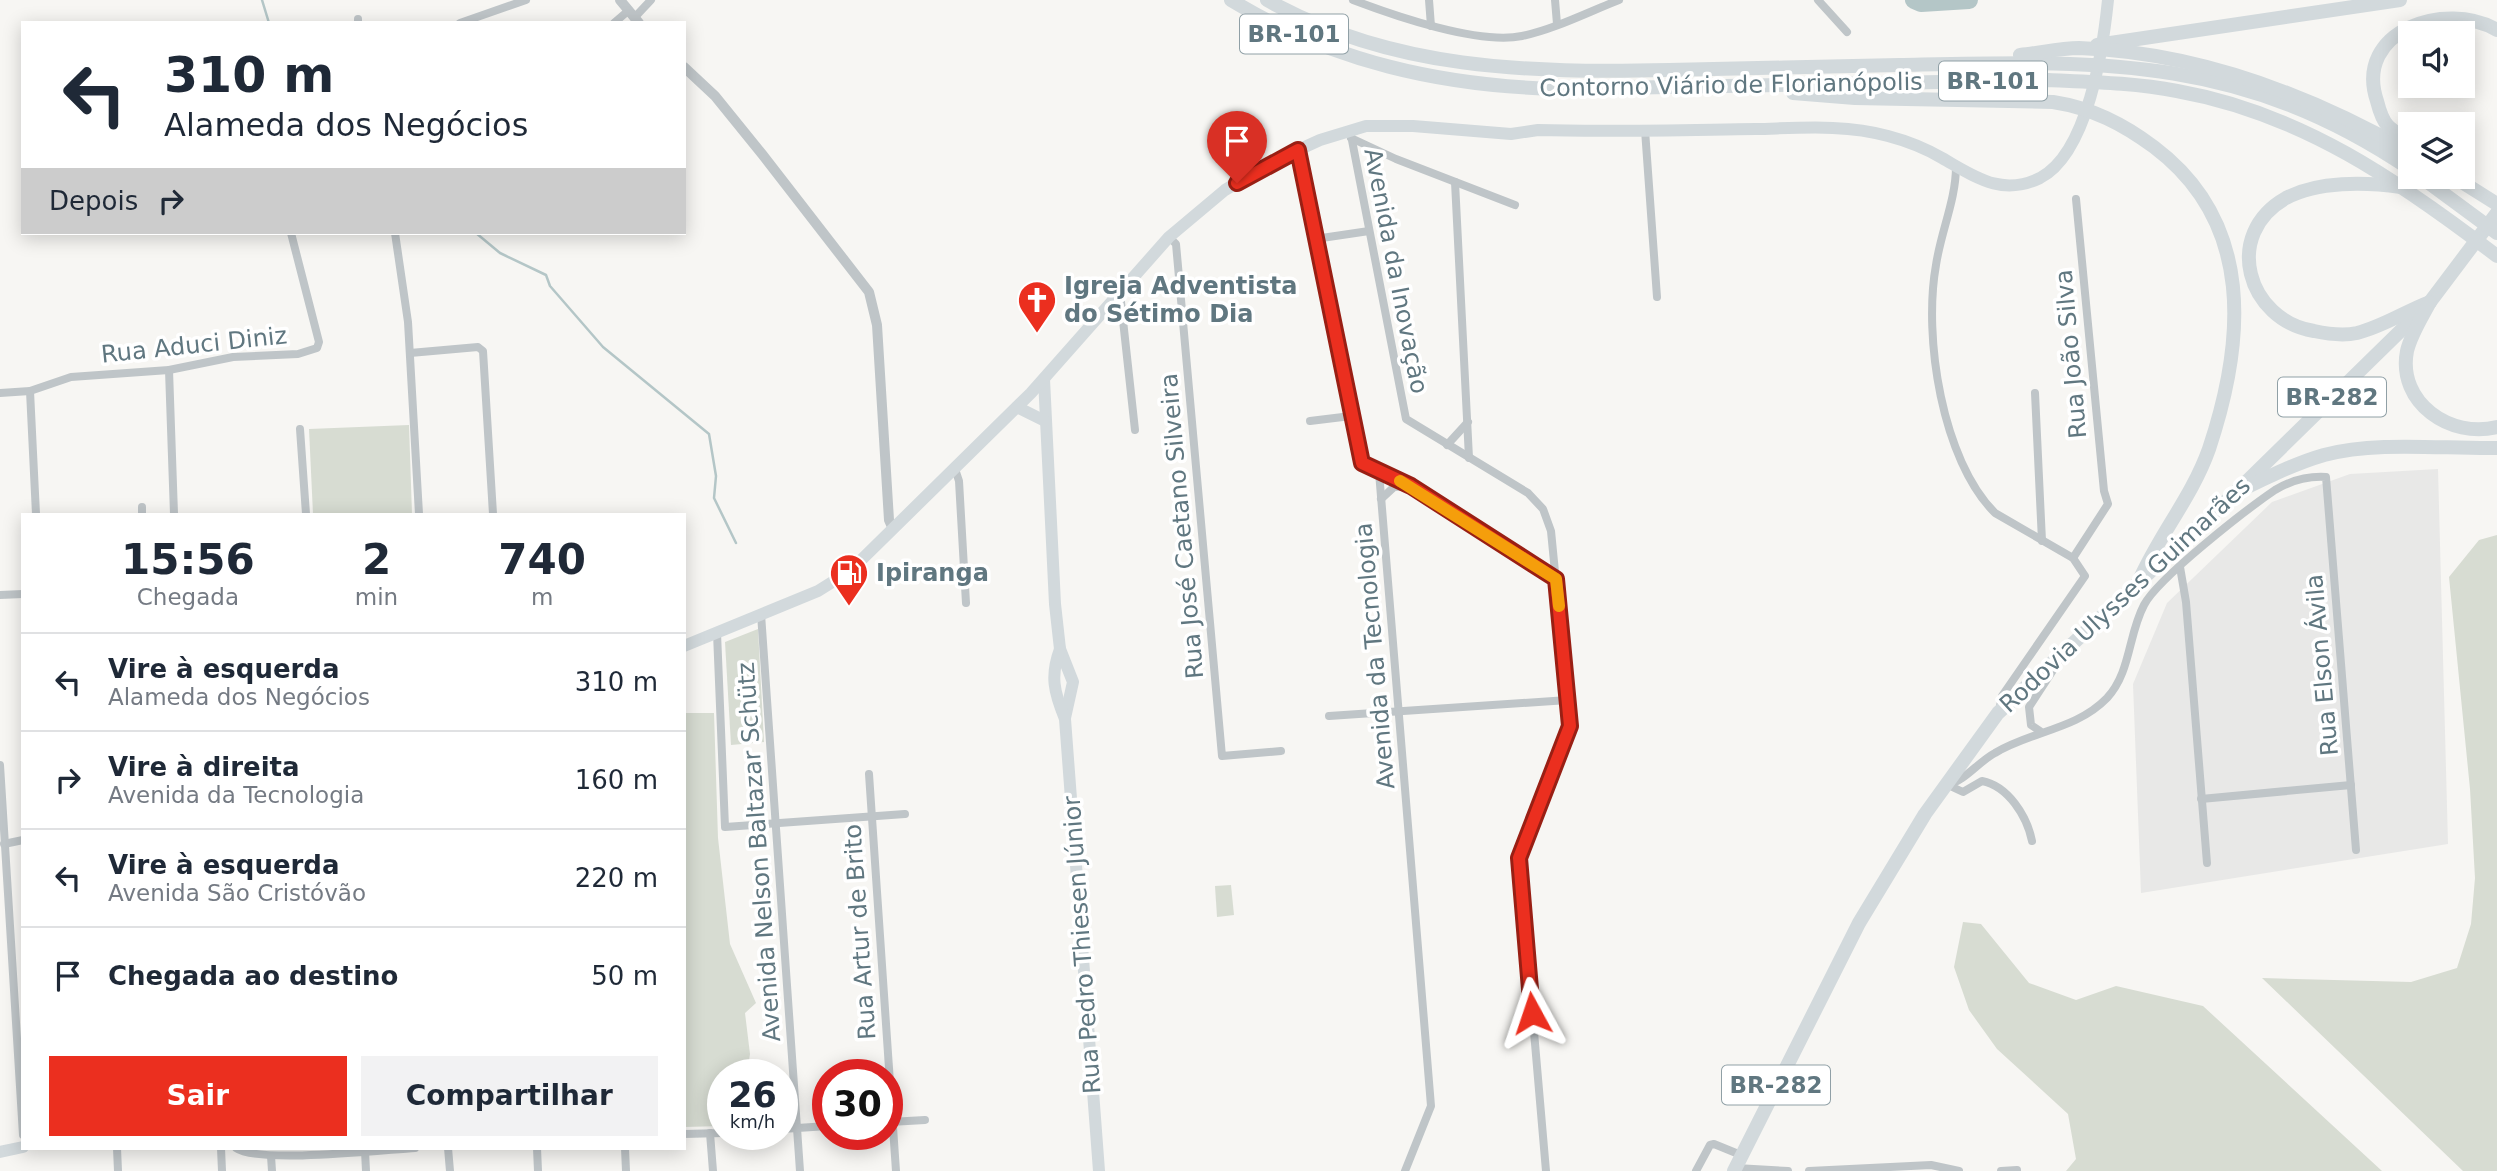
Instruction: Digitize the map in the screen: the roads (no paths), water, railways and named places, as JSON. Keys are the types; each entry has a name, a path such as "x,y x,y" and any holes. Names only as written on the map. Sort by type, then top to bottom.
{"highway":[{"name":"Contorno Viário de Florianópolis","path":"1231,0 1288,32 1336,52 1437,79 1491,86 1559,89 2049,80 2156,88 2225,102 2291,125 2354,156 2398,184"},
{"name":"Contorno Viário de Florianópolis","path":"1266,0 1319,25 1367,43 1440,61 1493,68 1640,70 2087,63 2159,69 2276,99 2320,118 2398,162"},
{"path":"2077,48 2400,0"},
{"path":"2398,133 2387,125 2375,95 2374,68 2385,43 2405,25 2421,18 2443,14 2469,15 2497,30"},
{"name":"BR-101","path":"1939,64 2077,48 2146,53 2232,74 2303,97 2398,146"},
{"path":"1754,86 1856,98 2053,102 2074,105 2118,122 2189,176 2217,221 2232,271 2235,324 2230,377 2198,475 2140,581"},
{"path":"2398,187 2372,183 2302,192 2284,199 2269,211 2253,235 2249,254 2250,274 2262,301 2275,315 2292,325 2321,333 2356,333 2430,302"},
{"name":"Contorno Viário de Florianópolis","path":"2406,189 2497,256"},
{"path":"2437,189 2497,233"},
{"path":"2473,189 2497,204"},
{"name":"Rodovia Ulysses Guimarães","path":"1737,1166 1859,923 1925,814 1998,713 2235,493 2430,302 2497,213"},
{"path":"2430,302 2408,349 2408,377 2415,395 2434,416 2451,426 2469,430 2497,427"},
{"path":"2235,493 2297,463 2327,454 2365,448 2497,448"}],"main road":[{"path":"686,645 818,591 850,571 1044,379 1170,237 1225,190 1298,150 1390,125 1500,134 1538,130 1855,130 1906,141 1980,181 2009,186 2037,179 2053,169 2066,155 2091,92 2102,47 2108,0"},
{"name":"Rua Pedro Thiesen Júnior","path":"1044,379 1060,649 1073,682 1065,719"},
{"path":"1017,407 1045,421"},
{"name":"Rua Pedro Thiesen Júnior","path":"1060,649 1053,667 1055,694 1065,719 1098,1171"},
{"path":"1053,667 1068,665"},
{"path":"1055,694 1071,694"},
{"path":"0,1152 21,1147"}],"street":[{"path":"466,21 526,0"},
{"path":"620,0 634,17 651,0"},
{"path":"1353,0 1400,18 1431,26 1509,37 1521,36 1557,24 1619,0"},
{"path":"1429,0 1431,26"},
{"path":"1555,0 1557,24"},
{"path":"1818,0 1847,32"},
{"path":"686,68 715,96 762,153 869,292 877,325 889,520 893,529"},
{"path":"1645,130 1657,296"},
{"path":"1351,134 1455,182 1515,205"},
{"name":"Avenida da Inovação","path":"1351,134 1405,416 1528,494 1544,509 1551,531 1570,726 1519,858 1546,1171"},
{"path":"1298,150 1362,463 1406,486 1556,579"},
{"path":"1956,166 1954,192 1935,266 1932,307 1950,436 1969,481 1985,503 1995,513 2073,558 2084,572 2083,581 2002,696 1998,713"},
{"path":"1455,182 1470,419 1469,458"},
{"name":"Rua João Silva","path":"2073,558 2108,504 2104,491 2087,336 2076,199"},
{"path":"1315,239 1369,231"},
{"name":"Rua Aduci Diniz","path":"0,393 30,391 71,377 169,370 233,357 298,354 317,348 319,342 292,235"},
{"path":"395,235 410,353 419,513"},
{"name":"Rua José Caetano Silveira","path":"1170,237 1175,244 1222,756 1281,751"},
{"path":"1120,293 1135,430"},
{"path":"410,353 478,347 483,351 493,513"},
{"path":"169,370 174,513"},
{"path":"30,391 36,513"},
{"path":"2035,393 2042,541"},
{"path":"1310,421 1351,416"},
{"path":"1447,445 1470,419"},
{"path":"300,429 306,513"},
{"path":"955,469 959,481 967,603"},
{"name":"Avenida da Tecnologia","path":"1379,472 1431,1106 1405,1171"},
{"name":"Rua Elson Ávila","path":"2180,567 2277,489 2314,476 2326,477 2356,850"},
{"path":"1380,482 1406,486"},
{"path":"1381,499 1394,488 1406,486"},
{"path":"1946,785 1958,782 1993,754 2036,736 2040,731 2067,725 2087,714 2108,697 2127,663 2134,629 2144,603 2180,567"},
{"path":"2180,567 2186,602 2207,863"},
{"path":"0,595 21,594"},
{"name":"Avenida Nelson Baltazar Schütz","path":"761,614 792,1059"},
{"path":"717,633 725,827 905,814"},
{"path":"2040,731 2030,722 2029,707 2056,667 2057,656"},
{"path":"1329,716 1568,700"},
{"path":"0,765 21,1104"},
{"name":"Rua Artur de Brito","path":"869,774 886,1059"},
{"path":"1946,785 1963,792 1982,781 2001,787 2024,817 2032,841"},
{"path":"2201,799 2351,785"},
{"path":"4,844 21,840"},
{"path":"903,1121 925,1120"},
{"path":"686,1134 707,1133"},
{"name":"Avenida Nelson Baltazar Schütz","path":"798,1142 800,1171"},
{"path":"1696,1171 1706,1147 1711,1144 1737,1166 1788,1171"},
{"path":"117,1150 118,1171"},
{"path":"221,1150 222,1171"},
{"path":"239,1150 243,1153 271,1156 292,1151 382,1150"},
{"path":"448,1150 450,1171"},
{"path":"537,1150 538,1171"},
{"path":"625,1150 626,1171"},
{"path":"711,1150 713,1171"},
{"name":"Rua Artur de Brito","path":"893,1150 896,1171"},
{"path":"365,1151 366,1171"},
{"path":"271,1156 272,1171"},
{"path":"1809,1171 1931,1165 1959,1171"},
{"path":"2001,1171 2017,1170"}],"waterway":[{"path":"262,0 268,21"},
{"path":"1914,0 1921,3 1969,0"},
{"path":"478,235 500,253 546,275 550,286 603,347 709,434 716,476 714,498 736,543"}],"place":[{"name":"Igreja Adventista do Sétimo Dia","path":"1037,334"},
{"name":"Ipiranga","path":"849,607"}]}
